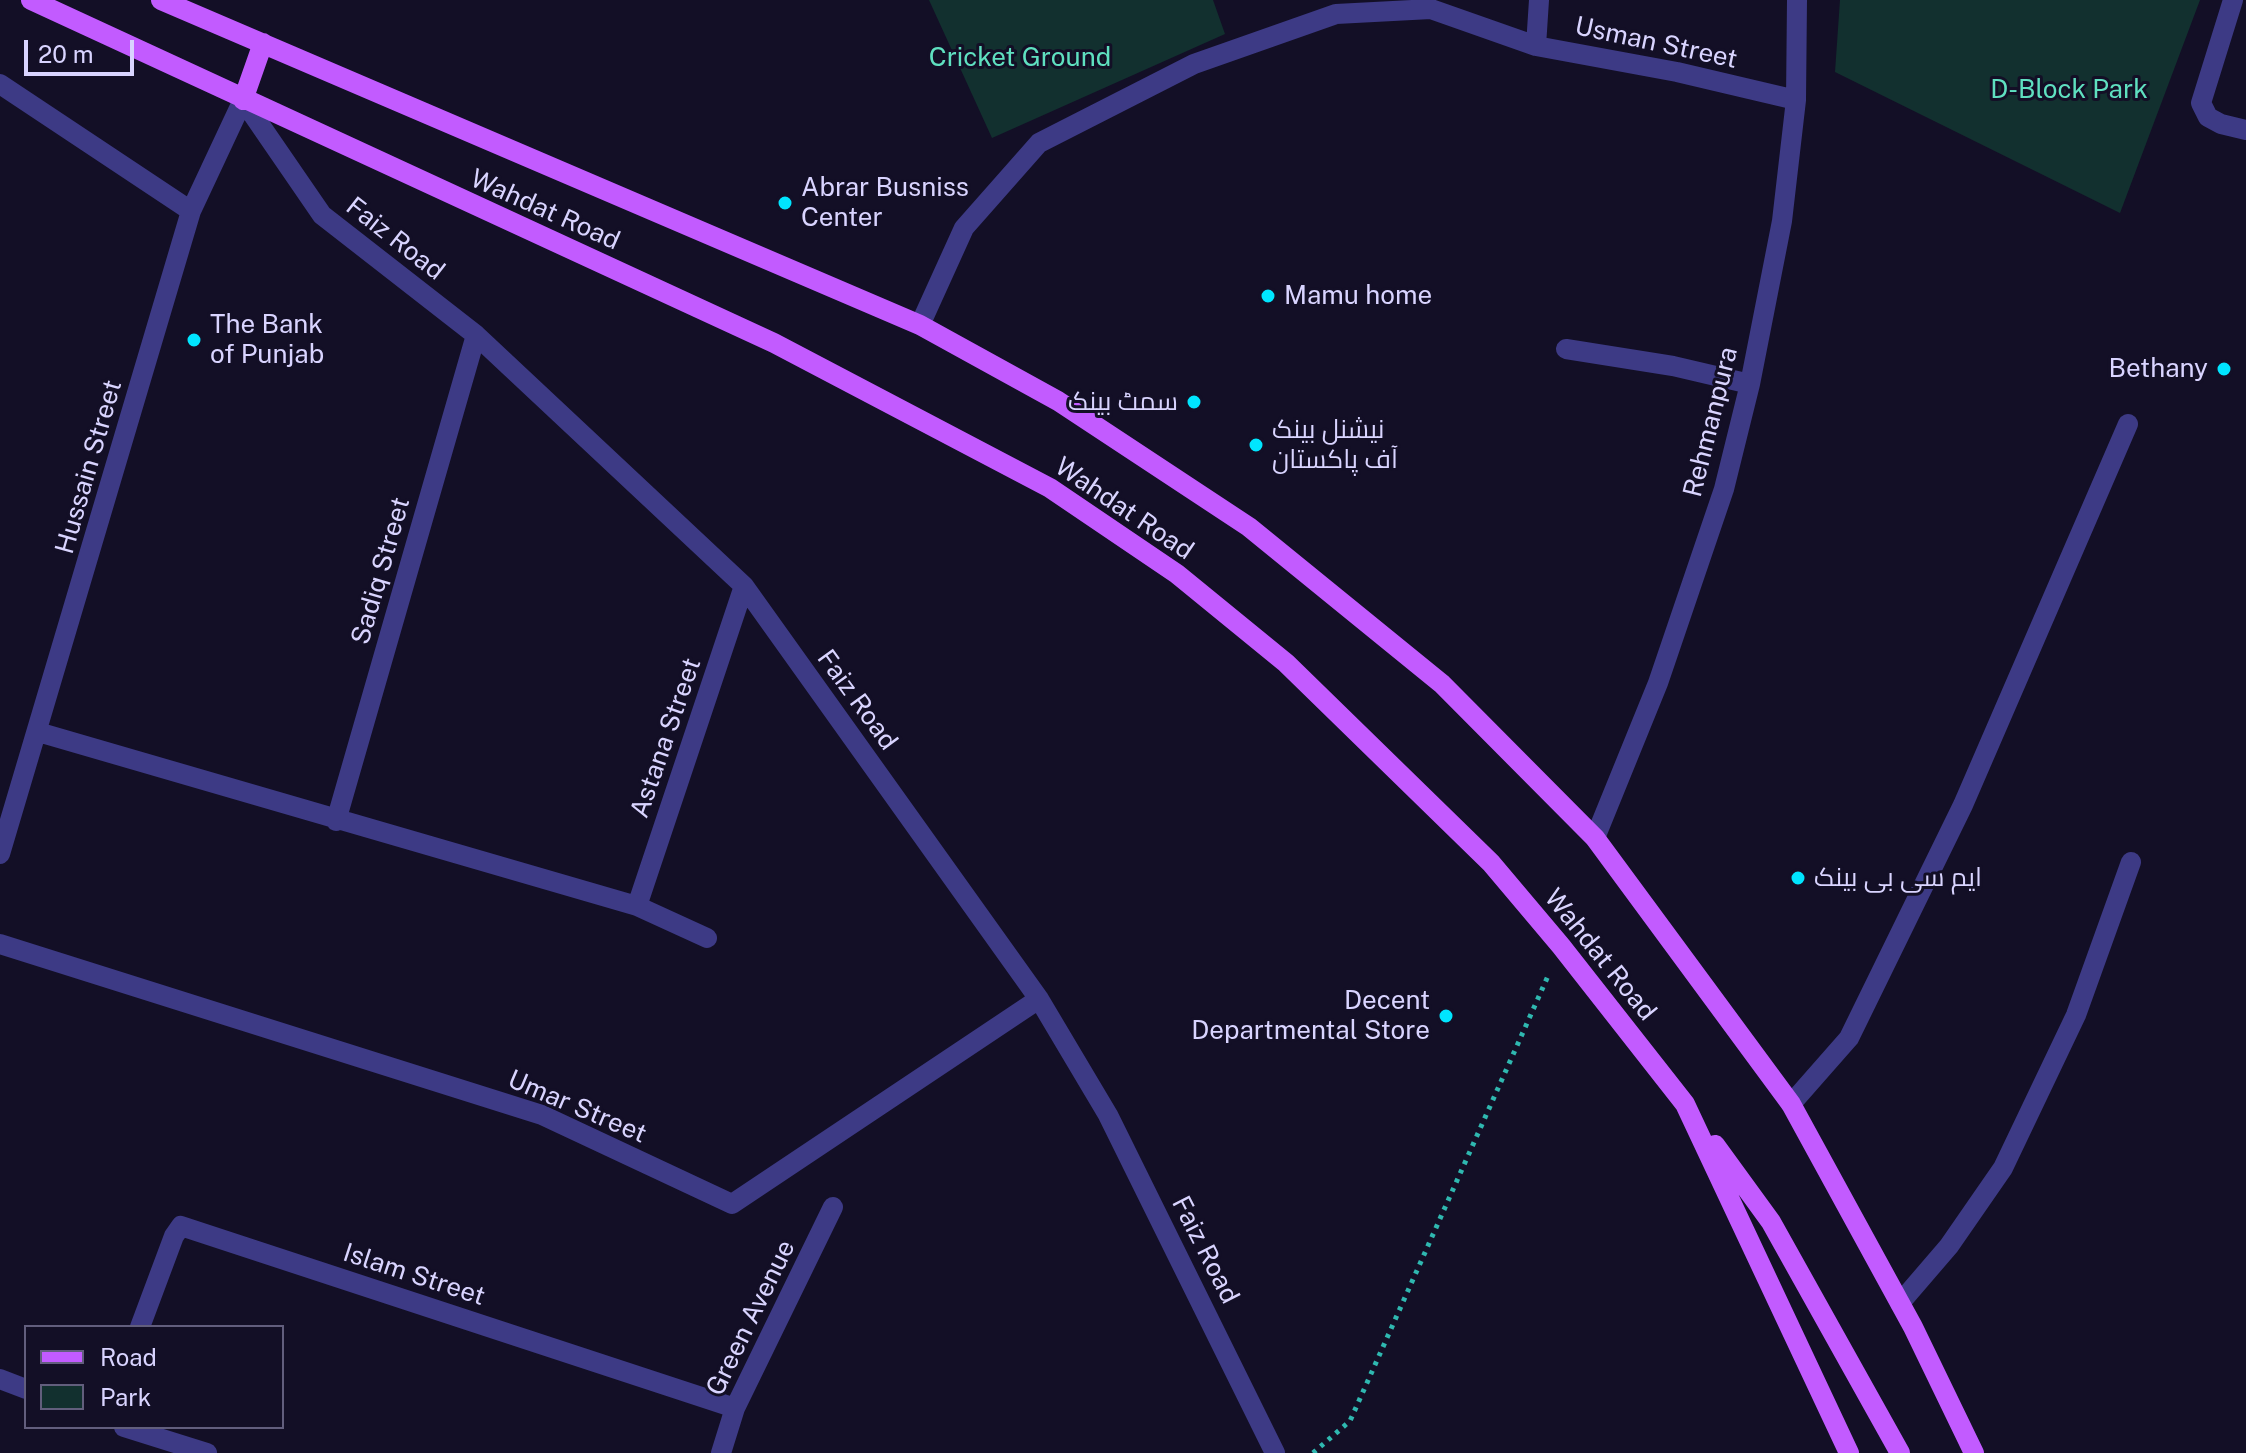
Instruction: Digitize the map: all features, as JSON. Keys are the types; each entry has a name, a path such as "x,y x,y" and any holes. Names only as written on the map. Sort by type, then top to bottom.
{"main road":[{"name":"Wahdat Road","path":"31,0 774,343 1050,488 1177,574 1286,663 1491,863 1561,946 1685,1104 1849,1453"},
{"name":"Wahdat Road","path":"161,0 920,325 1058,401 1249,527 1442,684 1595,838 1791,1104 1900,1303 1974,1453"},
{"path":"243,100 263,43"},
{"path":"1685,1104 1771,1222 1900,1453"}],"street":[{"path":"1536,46 1539,0"},
{"name":"Rehmanpura","path":"1595,838 1658,683 1724,489 1750,384 1782,221 1796,100 1797,0"},
{"path":"2233,0 2201,103 2208,117 2221,124 2246,130"},
{"name":"Usman Street","path":"920,325 964,228 1039,143 1194,64 1336,14 1431,9 1536,46 1677,72 1796,100"},
{"path":"0,84 191,211"},
{"name":"Hussain Street","path":"0,854 191,211 243,100"},
{"name":"Faiz Road","path":"243,100 322,215 476,335 744,586 1039,999 1108,1115 1275,1453"},
{"name":"Sadiq Street","path":"336,821 476,335"},
{"path":"1566,349 1673,366 1750,384"},
{"path":"1791,1104 1849,1038 1856,1025 1963,805 2128,424"},
{"name":"Astana Street","path":"637,906 744,586"},
{"path":"38,732 637,906 707,938"},
{"path":"1900,1303 1949,1246 2003,1168 2076,1015 2131,862"},
{"name":"Umar Street","path":"0,944 542,1115 732,1204 1039,999"},
{"name":"Green Avenue","path":"721,1453 735,1408 833,1207"},
{"name":"Islam Street","path":"141,1325 174,1236 181,1226 735,1408"},
{"path":"0,1379 24,1388"},
{"path":"130,1429 207,1453"}],"path":[{"path":"1313,1453 1350,1421 1561,946"}],"green space":[{"name":"Cricket Ground","path":"929,0 1213,0 1225,34 992,138"},
{"name":"D-Block Park","path":"1840,0 2200,0 2120,213 1835,72"}],"place":[{"name":"Abrar Busniss Center","path":"785,203"},
{"name":"Mamu home","path":"1268,296"},
{"name":"The Bank of Punjab","path":"194,340"},
{"name":"Bethany","path":"2224,369"},
{"name":"سمٹ بینک","path":"1194,402"},
{"name":"نیشنل بینک آف پاکستان","path":"1256,445"},
{"name":"ایم سی بی بینک","path":"1798,878"},
{"name":"Decent Departmental Store","path":"1446,1016"}]}
